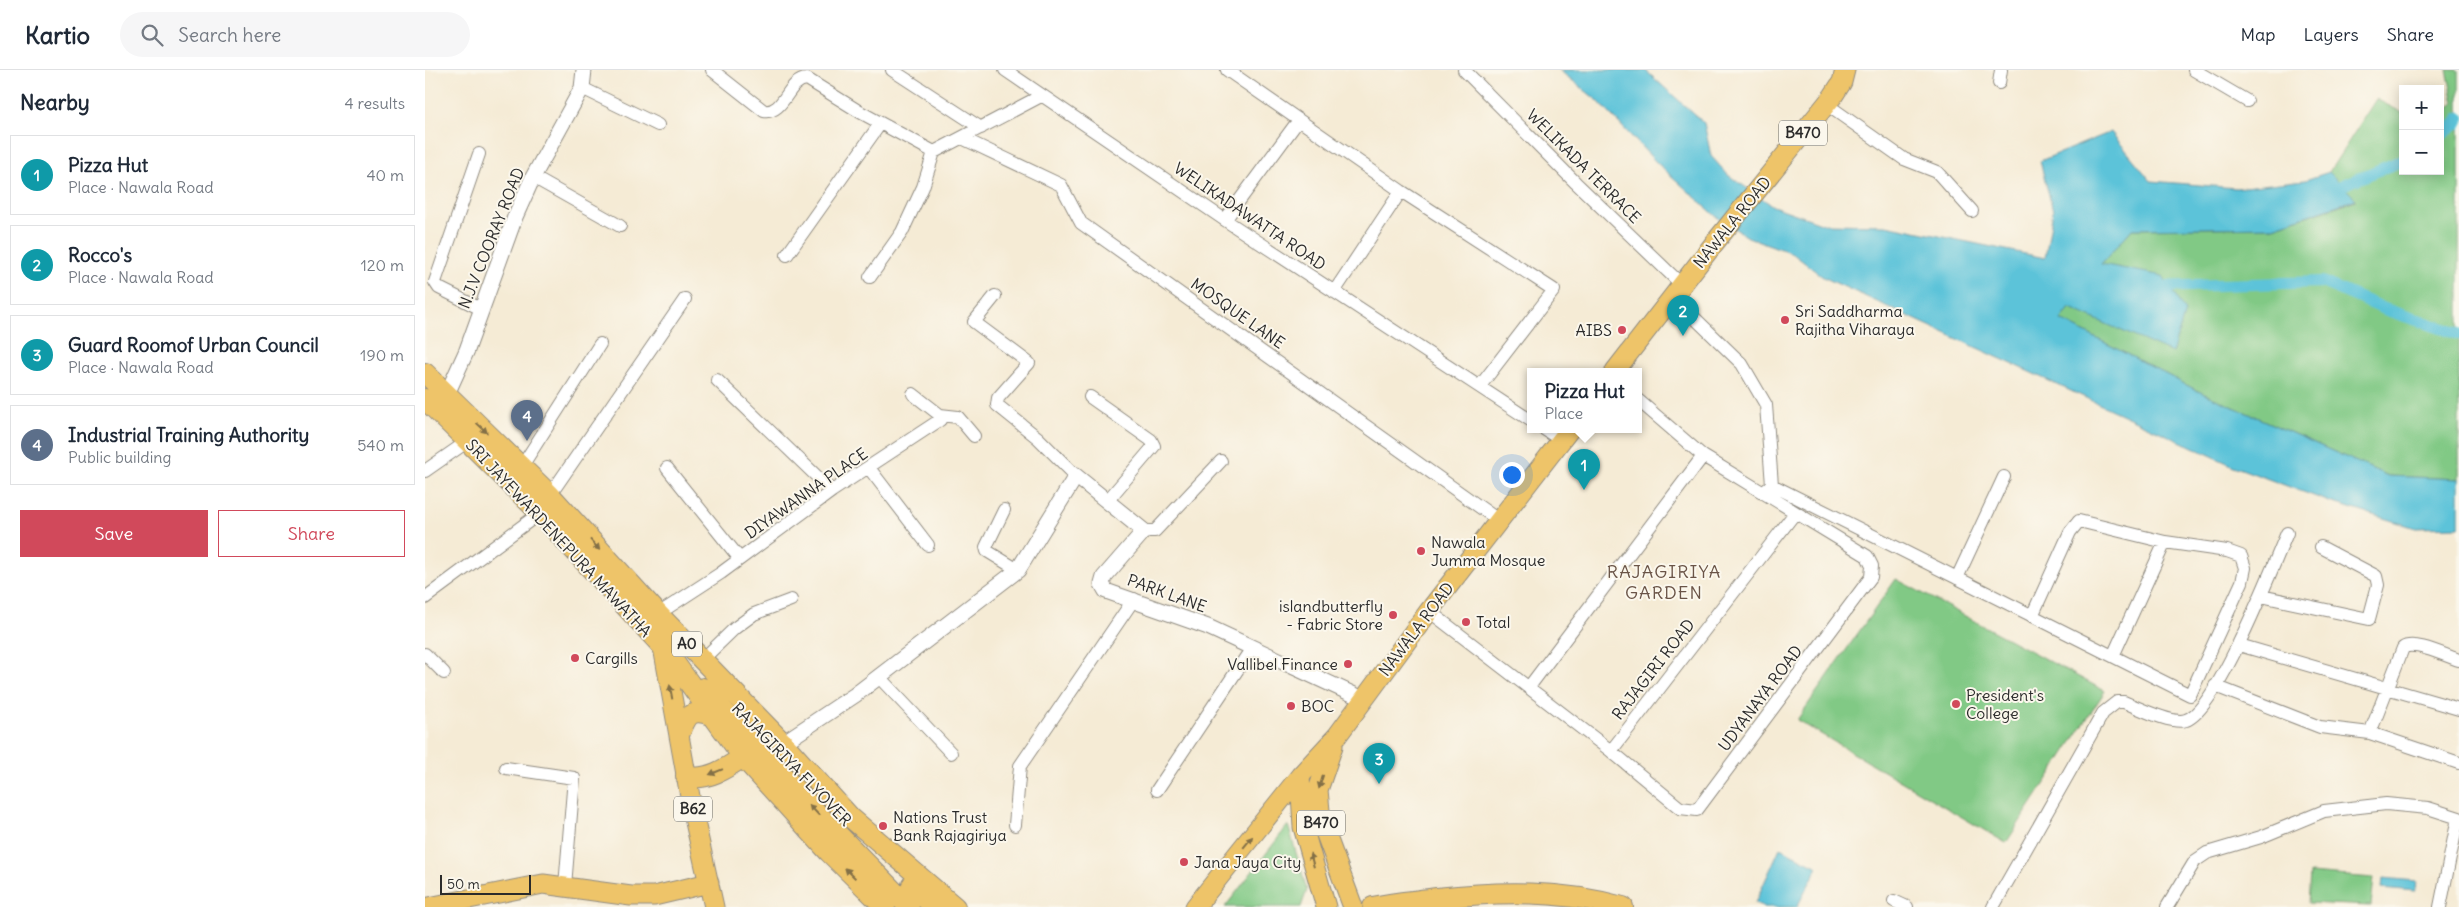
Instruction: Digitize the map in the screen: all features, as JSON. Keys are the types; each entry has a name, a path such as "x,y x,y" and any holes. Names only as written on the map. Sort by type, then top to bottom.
{"highway":[{"name":"SRI JAYEWARDENEPURA MAWATHA","path":"425,373 550,495 658,614 783,743 850,817 955,907"},
{"name":"SRI JAYEWARDENEPURA MAWATHA","path":"425,399 540,512 663,647 710,715 743,757 829,852 885,907"},
{"name":"RAJAGIRIYA FLYOVER","path":"658,614 742,715 934,907"},
{"name":"RAJAGIRIYA FLYOVER","path":"663,647 720,705 816,812 909,907"},
{"path":"687,776 693,778 707,775 743,757"},
{"path":"1373,907 1490,892 1561,895 1623,907"},
{"path":"1441,907 1490,892"}],"main road":[{"name":"NAWALA ROAD","path":"1617,368 1715,241 1756,193 1826,104 1842,82 1845,70"},
{"name":"NAWALA ROAD","path":"1195,907 1300,776 1337,736 1363,698 1498,520 1566,435"},
{"name":"B62","path":"663,647 714,907"},
{"path":"679,736 687,716 700,712 710,715"},
{"name":"NAWALA ROAD","path":"1337,736 1318,790 1320,813 1321,821 1353,907"},
{"name":"B470","path":"1300,776 1303,827 1326,907"},
{"path":"429,907 543,884 631,896 654,896 709,883"}],"street":[{"name":"N.J.V COORAY ROAD","path":"447,394 467,350 515,217 533,177 582,88 584,70"},
{"path":"712,70 764,111 770,112 776,109 795,83 807,79 881,124 933,152"},
{"path":"892,70 981,128"},
{"name":"WELIKADAWATTA ROAD","path":"1005,70 1225,220 1527,418"},
{"path":"1227,70 1401,192 1554,290 1480,386"},
{"name":"WELIKADA TERRACE","path":"1464,70 1576,183 1742,364 1766,404 1768,489"},
{"path":"2194,70 2247,101"},
{"path":"582,88 658,125"},
{"path":"870,277 902,232 923,188 933,152 1041,96"},
{"path":"1826,104 1904,159 1937,172 1972,211"},
{"path":"1225,220 1298,121"},
{"path":"787,256 881,124"},
{"name":"MOSQUE LANE","path":"962,138 1061,186 1081,223 1498,520"},
{"path":"479,154 435,282 439,288 481,309"},
{"path":"533,177 619,226"},
{"path":"1334,292 1401,192"},
{"path":"995,296 974,322 1029,363 998,398 997,405 1037,438 1077,476 1144,531 1155,531 1221,462"},
{"path":"550,495 685,299"},
{"path":"522,466 600,344"},
{"path":"717,380 832,492"},
{"path":"913,394 940,415 958,417 974,436"},
{"path":"1090,397 1151,440 1154,446 1108,500"},
{"name":"UDYANAYA ROAD","path":"1429,611 1611,750 1680,808 1697,810 1871,577 1872,566 1867,556 1795,513 1768,489 1703,456 1642,403"},
{"name":"DIYAWANNA PLACE","path":"658,614 740,559 832,492 940,420 940,415"},
{"path":"425,472 468,441"},
{"path":"1529,687 1703,456"},
{"path":"667,468 740,559"},
{"path":"869,468 928,546"},
{"path":"783,743 855,695 877,676 1018,570 1077,476"},
{"path":"1957,578 2004,477"},
{"path":"1768,489 1957,578 2032,616 2190,695 2230,611 2245,568 2241,556 2227,551 2165,542 2079,522 2070,532 2032,616"},
{"path":"1004,510 986,547 987,551 1018,570"},
{"path":"425,598 540,512"},
{"name":"RAJAGIRI ROAD","path":"1611,750 1795,513"},
{"name":"PARK LANE","path":"1144,531 1104,577 1102,584 1106,590 1208,627 1363,698"},
{"path":"1993,907 2103,714 2117,702 2124,702 2169,719 2185,721 2198,713 2239,645 2287,533"},
{"path":"2113,656 2165,542"},
{"path":"2261,596 2369,619 2378,585 2376,576 2321,547"},
{"path":"1015,825 1020,766 1134,599"},
{"path":"702,660 735,628 754,614 791,600"},
{"path":"2239,645 2459,709"},
{"path":"2370,733 2403,648 2406,646 2416,646 2459,660"},
{"path":"1157,790 1252,648"},
{"path":"425,654 444,673"},
{"path":"877,676 951,753"},
{"path":"2215,686 2320,727 2370,733 2459,763"},
{"path":"506,768 574,778 565,886"},
{"path":"2167,907 2195,861 2207,853 2261,838 2324,811 2386,804 2428,808 2458,818 2440,907"},
{"path":"1894,900 1907,907"}],"green space":[{"path":"2447,70 2459,70 2459,479 2388,476 2200,392 2061,320 2101,264 2132,229 2273,227 2356,200 2329,172 2376,99 2399,111 2399,175 2444,175 2444,110 2454,103"},
{"name":"President's College","path":"1896,579 2105,691 2006,843 1797,720"},
{"path":"1288,825 1307,890 1301,907 1225,907"},
{"path":"2310,873 2374,878 2371,906 2308,903"}],"water":[{"path":"1559,70 1645,70 1704,123 1711,156 1728,175 1773,206 1824,224 1886,225 2045,258 2053,211 2040,161 2111,132 2151,181 2236,188 2305,180 2329,172 2356,199 2273,227 2132,229 2101,264 2163,276 2185,312 2172,353 2070,308 2061,320 2200,392 2388,476 2459,479 2459,527 2416,528 2330,502 2236,467 1823,277 1792,253 1748,237 1718,218 1655,161 1597,100"},
{"path":"1780,848 1818,867 1797,907 1765,907 1755,903"},
{"path":"2383,878 2416,881 2415,891 2382,888"}],"waterway":[{"path":"2444,133 2456,124 2459,118"},
{"path":"2326,192 2399,162"},
{"path":"2154,287 2322,282 2387,310 2459,334"}],"place":[{"name":"Sri Saddharma Rajitha Viharaya","path":"1785,320"},
{"name":"AIBS","path":"1622,330"},
{"name":"Rocco's","path":"1683,336"},
{"name":"Industrial Training Authority","path":"527,441"},
{"name":"Pizza Hut","path":"1584,490"},
{"name":"Nawala Jumma Mosque","path":"1421,551"},
{"name":"islandbutterfly - Fabric Store","path":"1393,615"},
{"name":"Total","path":"1466,622"},
{"name":"Cargills","path":"575,658"},
{"name":"Vallibel Finance","path":"1348,664"},
{"name":"President's College","path":"1956,704"},
{"name":"BOC","path":"1291,706"},
{"name":"Guard Roomof Urban Council","path":"1379,784"},
{"name":"Nations Trust Bank Rajagiriya","path":"883,826"},
{"name":"Jana Jaya City","path":"1184,862"}],"district":[{"name":"RAJAGIRIYA GARDEN","path":"1664,582"}]}
